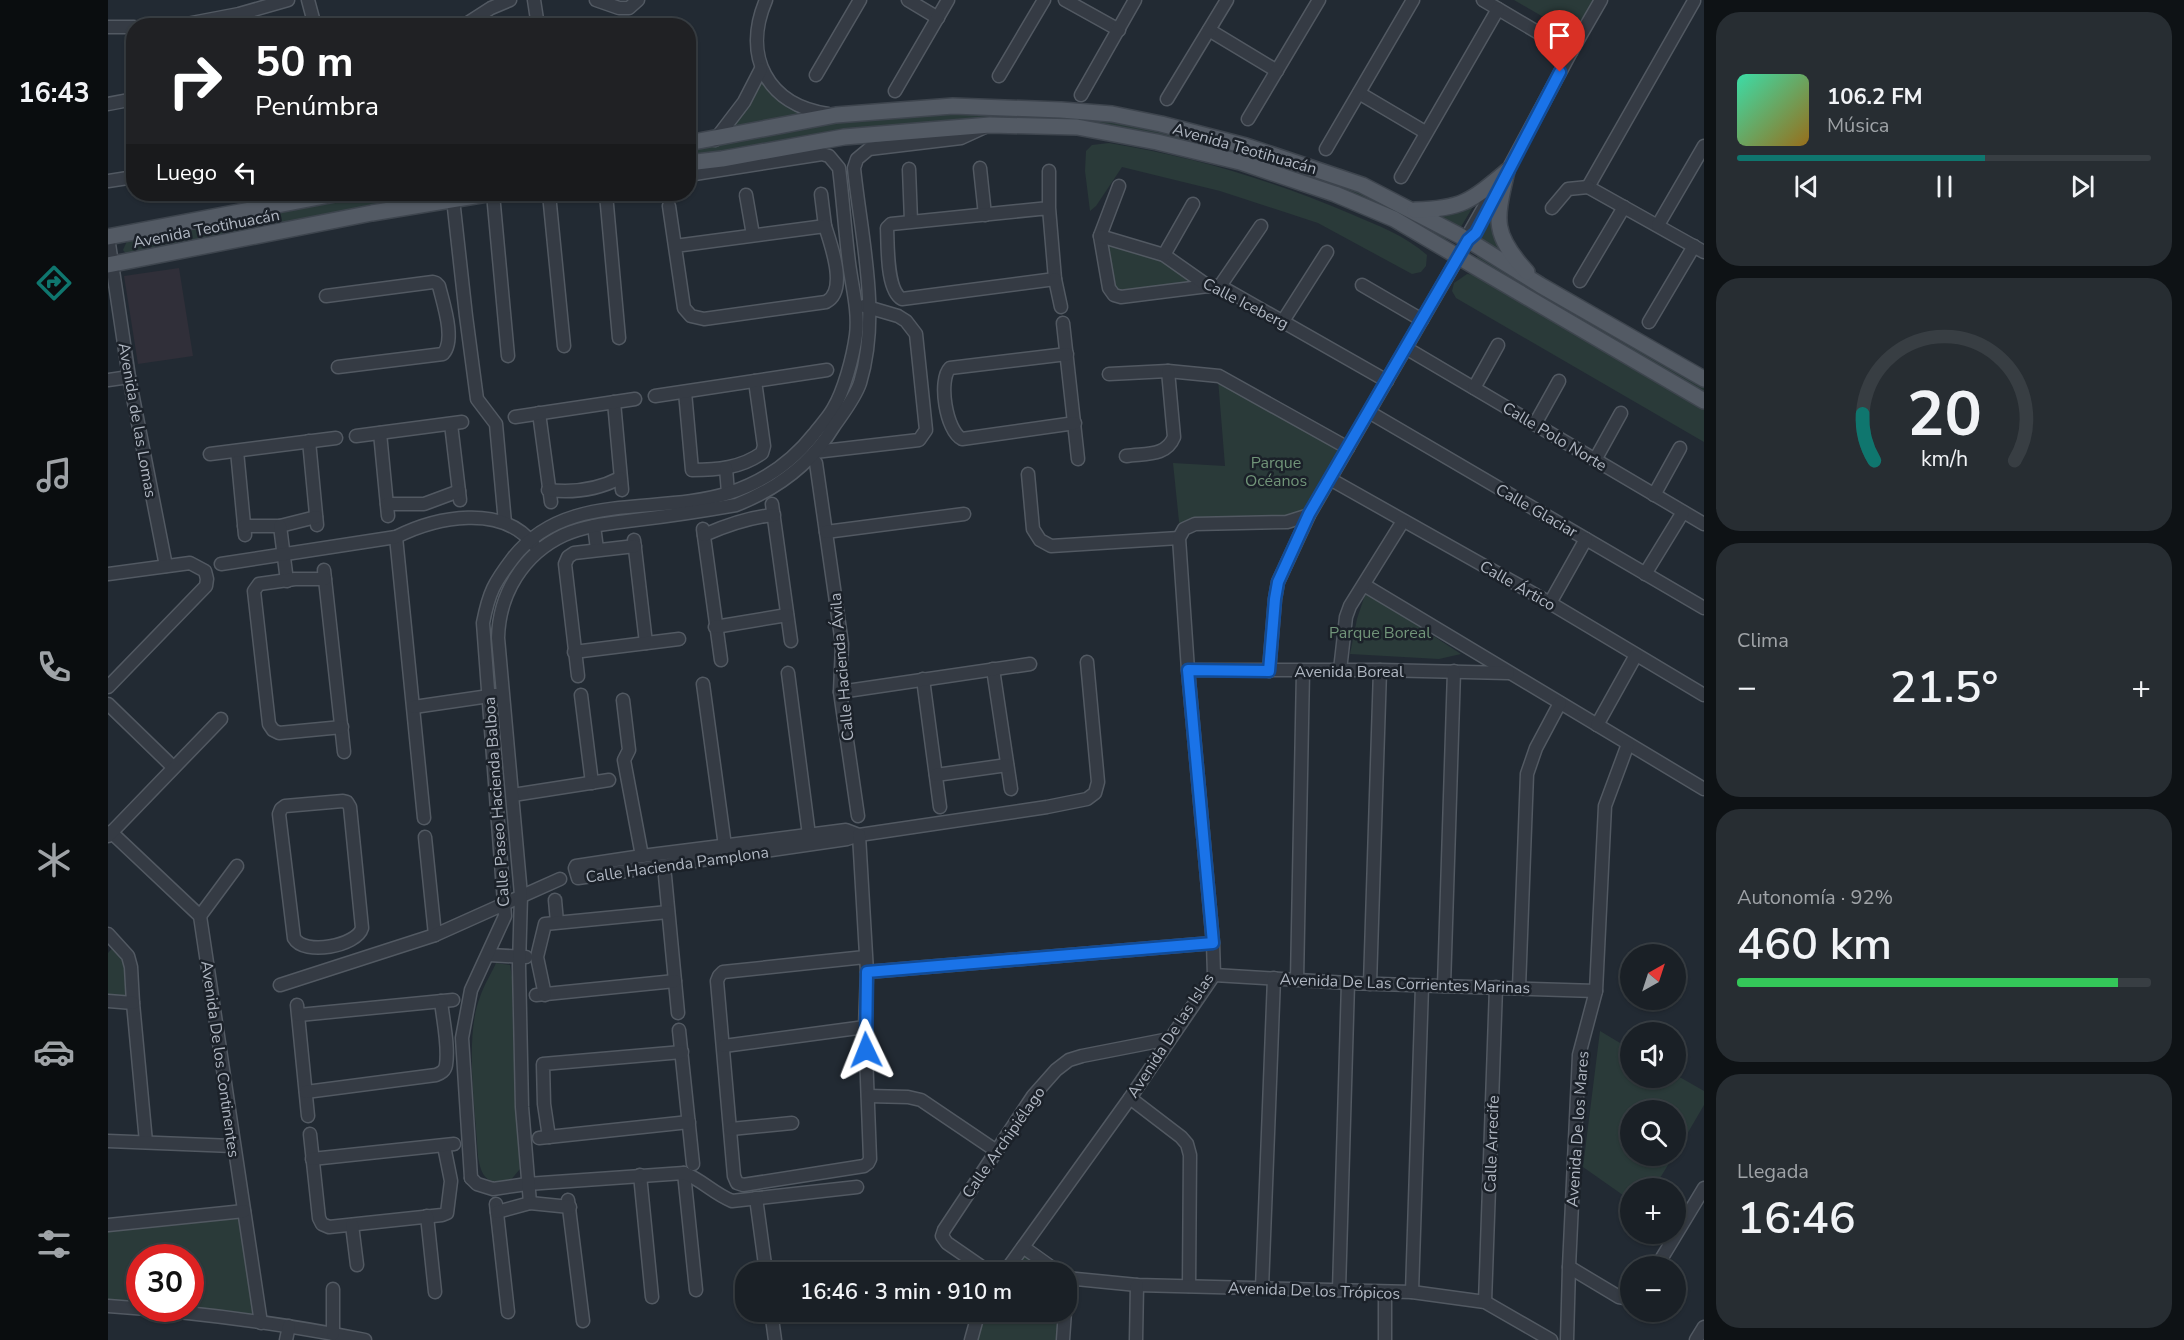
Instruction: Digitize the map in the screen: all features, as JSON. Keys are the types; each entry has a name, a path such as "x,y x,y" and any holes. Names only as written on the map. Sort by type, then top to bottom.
{"main road":[{"name":"Avenida Teotihuacán","path":"696,142 837,115 953,106 1112,114 1161,124 1246,146 1362,185 1468,240 1540,285 1704,379"},
{"name":"Avenida Teotihuacán","path":"696,162 844,137 990,125 1077,127 1157,142 1240,162 1335,194 1394,219 1704,401"},
{"path":"1412,210 1441,209 1460,205 1475,198 1507,171"},
{"path":"1507,171 1497,211 1499,228 1506,246 1540,285"},
{"name":"Avenida Teotihuacán","path":"108,237 298,201"},
{"name":"Avenida Teotihuacán","path":"110,265 441,201"}],"street":[{"path":"245,18 288,0"},
{"path":"308,0 313,18"},
{"path":"475,18 510,0"},
{"path":"534,0 537,18"},
{"path":"596,0 620,8 634,4"},
{"path":"766,0 758,27 757,47 761,69 776,89 795,105 814,112 837,115"},
{"path":"816,75 860,0"},
{"path":"908,0 938,18"},
{"path":"895,91 948,0"},
{"path":"999,76 1044,0"},
{"path":"1065,0 1119,30"},
{"path":"1081,95 1135,0"},
{"path":"1167,99 1227,0"},
{"path":"1248,120 1318,0"},
{"path":"1326,149 1413,0"},
{"path":"1483,0 1571,52"},
{"path":"1269,671 1278,582 1309,514 1460,256 1471,230 1507,171 1601,0"},
{"path":"1588,187 1696,3"},
{"path":"1401,177 1498,9"},
{"path":"108,27 126,27"},
{"path":"1209,30 1277,70"},
{"path":"716,140 744,102 761,69"},
{"path":"1359,93 1425,132"},
{"path":"108,104 126,101"},
{"path":"805,462 828,436 859,385 867,351 869,308 854,168 857,159 869,149 961,138 990,125"},
{"path":"1658,225 1704,147"},
{"path":"669,206 684,308 691,316 704,319 826,302 833,299 843,264 839,168 829,156 822,154 696,174"},
{"path":"980,168 985,215"},
{"path":"909,170 911,221"},
{"path":"1049,171 1049,208 1055,279 1061,307"},
{"path":"108,181 126,178"},
{"path":"1119,186 1100,236 1109,288 1114,295 1121,297 1214,286 1261,225"},
{"path":"1552,208 1568,189 1588,187 1699,249 1648,322"},
{"path":"805,462 803,447 834,409 856,335 855,304 843,264 825,226 821,194"},
{"path":"746,195 753,235"},
{"path":"453,201 465,316 477,399 496,424 506,523"},
{"path":"494,201 508,356"},
{"path":"550,201 564,346"},
{"path":"607,201 619,338"},
{"path":"1164,255 1193,204"},
{"path":"1580,281 1624,207"},
{"path":"1049,208 895,222 887,228 889,270 895,293 902,299 1055,279"},
{"path":"675,246 825,226"},
{"name":"Calle Iceberg","path":"1100,236 1164,255 1214,286 1283,321 1387,381"},
{"name":"Avenida de las Lomas","path":"108,237 110,265 129,377 166,566"},
{"path":"1283,321 1327,252"},
{"path":"866,274 889,270"},
{"path":"326,296 432,282 438,286 448,318 447,346 443,354 338,367"},
{"path":"1362,285 1422,320"},
{"path":"805,462 830,452 919,440 926,430 916,334 906,321 898,316 855,304"},
{"path":"448,318 465,316"},
{"path":"1063,323 1078,459"},
{"path":"1474,388 1498,345"},
{"name":"Calle Polo Norte","path":"1406,348 1704,524"},
{"path":"1067,354 950,368 946,374 944,406 955,434 962,439 1075,423"},
{"path":"655,396 826,370"},
{"path":"1126,456 1162,451 1170,446 1174,437 1168,371"},
{"path":"1109,374 1168,371 1219,375 1348,448"},
{"path":"108,380 129,377"},
{"path":"685,392 693,476 726,468 762,453 764,446 755,381"},
{"path":"1534,424 1559,381"},
{"path":"515,417 635,399"},
{"path":"539,413 549,496 621,484 614,402"},
{"path":"924,408 944,406"},
{"name":"Calle Glaciar","path":"1369,412 1704,608"},
{"path":"1595,460 1621,413"},
{"path":"356,436 457,423 459,496 388,510 380,433"},
{"path":"210,454 336,438"},
{"path":"237,451 244,531 317,521 309,441"},
{"path":"1654,495 1680,448"},
{"name":"Calle Hacienda Ávila","path":"805,462 814,472 819,483 842,644 840,692 858,816"},
{"name":"Calle Paseo Hacienda Balboa","path":"471,1178 462,1038 471,990 505,916 483,623 489,596 499,576 530,539 556,522 588,513 702,499 728,493 805,462"},
{"name":"Calle Paseo Hacienda Balboa","path":"530,1203 522,1107 521,895 498,617 510,586 525,563 539,550 564,535 594,526 736,505 757,497 805,462"},
{"path":"726,468 728,493"},
{"path":"1028,474 1033,530 1040,540 1051,546 1179,538 1184,529 1195,524 1287,522 1309,514"},
{"name":"Calle Ártico","path":"1330,479 1550,603 1704,695"},
{"path":"586,490 588,513"},
{"path":"424,504 425,526"},
{"path":"736,505 737,522"},
{"path":"721,660 703,532 773,510 791,641"},
{"path":"1645,574 1683,512"},
{"path":"826,532 964,514"},
{"path":"220,564 396,537 449,519 479,518 506,523 530,539 539,550"},
{"path":"1340,670 1346,618 1350,606 1403,521"},
{"path":"280,525 287,581"},
{"path":"594,526 597,549"},
{"path":"396,537 424,818"},
{"name":"Avenida De las Islas","path":"1012,1262 1130,1098 1214,975 1179,538"},
{"path":"1550,603 1586,539"},
{"path":"578,676 565,564 568,557 574,554 634,542 646,643"},
{"path":"108,574 190,563 205,572 207,579 206,586 108,687"},
{"path":"342,727 279,733 269,724 254,591 259,584 324,574 342,727 344,752"},
{"name":"Avenida Boreal","path":"1364,585 1704,789"},
{"path":"715,627 787,615"},
{"path":"574,651 679,639"},
{"path":"1597,725 1636,655"},
{"name":"Calle Hacienda Pamplona","path":"859,835 846,830 642,856 576,866 576,877 847,839 859,835 1014,813 1087,799 1095,793 1098,782 1087,662"},
{"path":"840,692 1030,664"},
{"path":"993,669 1011,789"},
{"name":"Avenida Boreal","path":"1188,670 1509,673"},
{"path":"1370,984 1380,670"},
{"path":"1297,980 1303,671"},
{"path":"1444,986 1454,671"},
{"path":"788,673 809,835"},
{"path":"923,679 940,807"},
{"path":"703,684 725,846"},
{"path":"414,707 503,694"},
{"path":"581,695 592,783"},
{"path":"623,700 629,750 624,760 642,856"},
{"path":"1519,988 1527,774 1536,748 1560,703"},
{"path":"108,704 173,767"},
{"path":"221,719 110,834 200,916 237,866"},
{"name":"Avenida De los Mares","path":"1568,1340 1569,1267 1579,1055 1596,991 1605,806 1628,744"},
{"path":"936,775 1006,765"},
{"path":"513,795 609,780"},
{"path":"343,801 347,802 350,807 362,928 360,934 355,938 328,948 302,946 297,944 294,938 279,814 281,808 285,806 343,801"},
{"path":"859,835 867,972 865,1027 870,1159 868,1163 743,1185 737,1183 734,1176 718,976 723,972 865,957"},
{"path":"425,837 435,934"},
{"path":"665,876 678,1013"},
{"path":"280,985 435,934 560,879"},
{"path":"555,900 557,922"},
{"path":"668,912 548,923 544,927 537,957 541,995 675,981"},
{"name":"Avenida De los Continentes","path":"200,916 261,1323"},
{"path":"110,940 128,956 132,967 133,1003 146,1142"},
{"path":"867,972 1213,943"},
{"path":"328,948 329,968"},
{"path":"489,955 537,957"},
{"name":"Avenida De Las Corrientes Marinas","path":"1214,975 1370,984 1596,991"},
{"path":"1262,1288 1274,978"},
{"path":"1339,1290 1348,983"},
{"path":"1412,1292 1422,986"},
{"name":"Calle Arrecife","path":"1485,1302 1496,987"},
{"path":"108,1001 133,1003"},
{"path":"306,1092 436,1075 443,1072 446,1065 447,1001 298,1010 308,1116"},
{"path":"724,1046 865,1027"},
{"path":"679,1030 689,1122 688,1169 696,1290"},
{"path":"445,1041 462,1038"},
{"name":"Calle Archipiélago","path":"975,1262 947,1243 942,1236 995,1150 1033,1095 1056,1070 1069,1060 1169,1039"},
{"path":"682,1052 543,1064 544,1138 689,1122"},
{"path":"868,1096 908,1097 921,1100 995,1150"},
{"path":"1130,1098 1187,1144 1190,1155 1189,1286"},
{"path":"522,1107 544,1104"},
{"path":"731,1129 792,1123"},
{"path":"310,1134 312,1159 319,1218 322,1224 329,1227 352,1225 447,1213 451,1181 449,1145 312,1159"},
{"path":"108,1140 233,1146"},
{"path":"451,1181 471,1178 477,1184 493,1189 688,1169"},
{"path":"688,1169 694,1177 716,1194 732,1201 856,1187"},
{"path":"640,1175 652,1297"},
{"path":"1663,1256 1704,1188"},
{"path":"756,1198 765,1262"},
{"path":"508,1312 497,1208 530,1203 569,1203 584,1321"},
{"path":"108,1225 244,1211"},
{"path":"427,1216 435,1292"},
{"path":"352,1225 357,1265"},
{"name":"Avenida De los Trópicos","path":"1023,1247 1042,1262"},
{"path":"1569,1267 1620,1297"},
{"name":"Avenida De los Trópicos","path":"1077,1281 1137,1285 1412,1292 1485,1302 1551,1340"},
{"path":"1136,1340 1137,1285"},
{"path":"333,1289 333,1334"},
{"path":"1385,1292 1385,1340"},
{"path":"108,1306 173,1311 289,1326 365,1340"},
{"path":"773,1322 775,1340"},
{"path":"971,1340 976,1322"},
{"path":"1063,1340 1064,1322"},
{"path":"286,1340 289,1326"},
{"path":"1696,1340 1704,1327"}],"shaded area":[{"path":"179,268 193,356 138,364 124,276"}],"green space":[{"path":"1514,0 1595,0 1576,36"},
{"path":"762,80 805,116 726,130"},
{"path":"963,110 1071,113 1227,144 1361,188 1449,236 1443,244 1339,192 1107,130 992,122 696,158 696,145 834,119"},
{"path":"1109,143 1172,155 1232,171 1321,202 1410,242 1427,255 1426,266 1421,272 1412,274 1318,223 1220,191 1122,167 1096,206 1090,211 1085,171 1086,151 1092,145"},
{"path":"336,201 432,201 127,255 123,250 127,241"},
{"path":"1474,205 1459,230 1433,214 1455,212"},
{"path":"1488,214 1490,216 1506,261 1475,236"},
{"path":"1106,241 1164,259 1197,283 1121,297 1109,288"},
{"path":"1479,254 1704,381 1704,399 1478,261"},
{"path":"1467,274 1478,275 1704,404 1704,442 1456,298 1452,291 1454,283"},
{"name":"Parque Océanos","path":"1218,379 1348,450 1304,524 1180,531 1173,463 1225,466"},
{"name":"Parque Boreal","path":"1366,592 1461,654 1439,659 1350,654 1357,619"},
{"path":"115,945 125,957 130,1001 108,999 108,953"},
{"path":"496,963 510,965 512,977 520,1169 509,1182 495,1182 487,1178 481,1170 474,1098 472,1054 475,1014"},
{"path":"1600,1031 1620,1043 1620,1088 1686,1088 1686,1081 1704,1091 1704,1105 1686,1136 1686,1100 1620,1100 1620,1166 1667,1166 1660,1178 1620,1178 1620,1193 1583,1167"},
{"path":"244,1215 257,1319 204,1310 204,1244 126,1244 126,1304 108,1302 108,1229"},
{"path":"1022,1250 1039,1262 1013,1262"},
{"path":"977,1322 1063,1322 1062,1340 973,1340"}],"route":[{"path":"866,1050 867,972 1213,943 1188,670 1269,671 1278,582 1309,514 1468,240 1476,233 1560,72"}]}
